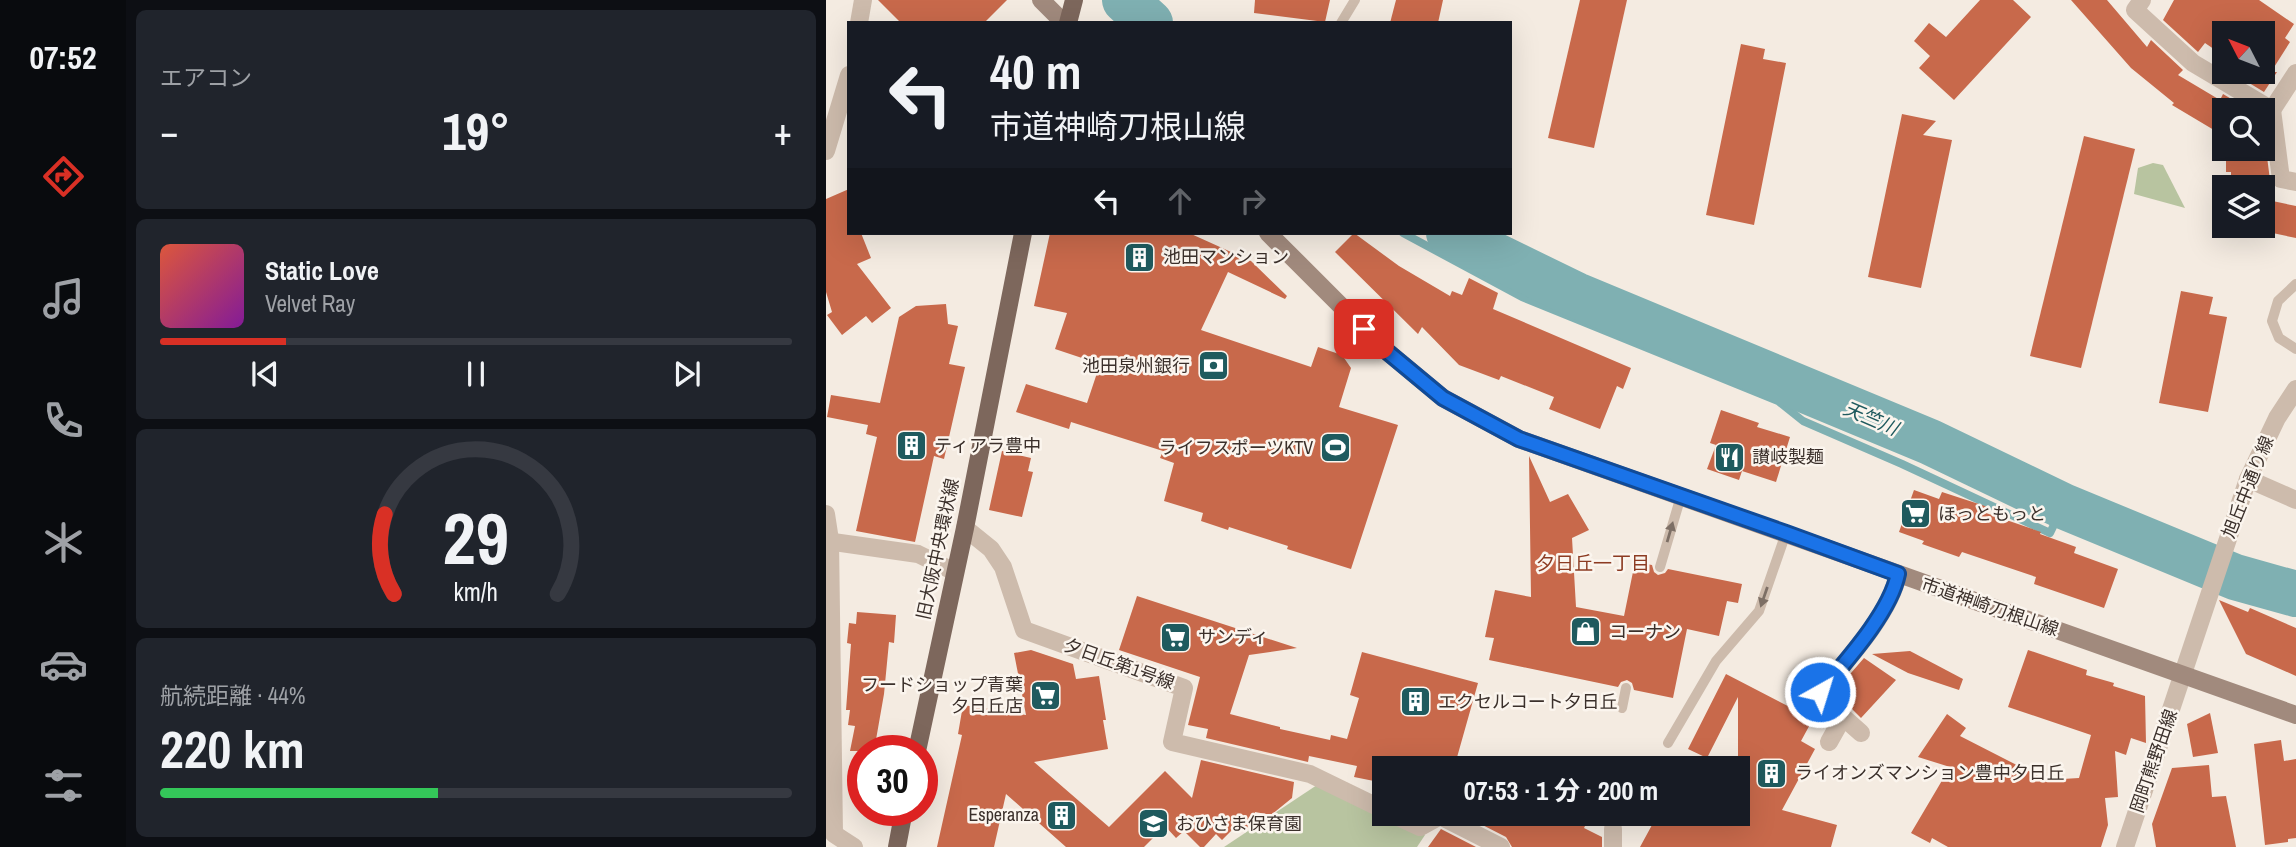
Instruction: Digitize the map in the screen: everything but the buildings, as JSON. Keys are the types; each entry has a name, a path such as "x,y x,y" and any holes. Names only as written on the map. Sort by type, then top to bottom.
{"main road":[{"path":"1067,21 1074,0"},
{"name":"旧大阪中央環状線","path":"920,735 965,528 1023,235"},
{"path":"897,847 902,826"}],"street":[{"path":"859,21 863,0"},
{"path":"1041,0 1064,21"},
{"path":"2142,0 2135,10 2193,63 2252,98"},
{"path":"2275,105 2296,73"},
{"path":"826,151 847,82"},
{"path":"2275,133 2281,179 2296,182"},
{"name":"市道神崎刀根山線","path":"1270,235 1384,349 1443,398 1519,439 2296,715"},
{"name":"旭丘中通り線","path":"2184,675 2248,479 2277,418 2296,389"},
{"path":"2248,479 2296,500"},
{"path":"826,514 834,834 853,847"},
{"name":"夕日丘第1号線","path":"965,528 991,549 1003,567 1024,629 1184,688 1172,742 1310,774 1372,804"},
{"path":"991,549 1006,537"},
{"path":"828,540 918,554 955,572"},
{"path":"1861,733 1820,692 1860,643 1895,590 1898,574"},
{"name":"岡町熊野田線","path":"2124,847 2184,675"},
{"path":"1829,742 1843,717"},
{"path":"1460,826 1501,847"}],"lane":[{"path":"1342,21 1355,0"},
{"path":"2296,284 2278,301 2272,321 2279,338 2296,349"},
{"path":"1660,567 1681,496"},
{"path":"1668,743 1716,661 1759,611 1786,533"},
{"path":"1622,708 1626,688"}],"green space":[{"path":"2153,163 2163,165 2185,208 2134,194 2138,168"},
{"path":"1317,785 1372,810 1372,826 1406,826 1425,835 1417,847 1224,847"}],"waterway":[{"name":"天竺川","path":"1125,0 1148,21"},
{"path":"1407,235 1522,297 1778,401 1803,421 2050,533 2063,506"},
{"name":"天竺川","path":"1453,235 1576,295 1930,442 2063,506 2235,577 2296,594"}],"place":[{"name":"池田マンション","path":"1140,257"},
{"name":"池田泉州銀行","path":"1213,366"},
{"name":"ティアラ豊中","path":"911,446"},
{"name":"ライフスポーツKTV","path":"1336,448"},
{"name":"讃岐製麺","path":"1729,457"},
{"name":"ほっともっと","path":"1915,514"},
{"name":"コーナン","path":"1586,632"},
{"name":"サンディ","path":"1175,637"},
{"name":"フードショップ青葉 夕日丘店","path":"1046,695"},
{"name":"エクセルコート夕日丘","path":"1415,702"},
{"name":"ライオンズマンション豊中夕日丘","path":"1772,773"},
{"name":"Esperanza","path":"1062,815"},
{"name":"おひさま保育園","path":"1153,824"}],"district":[{"name":"夕日丘一丁目","path":"1593,563"}],"route":[{"path":"1364,329 1443,398 1519,439 1898,574 1895,590 1860,643 1820,692"}]}
